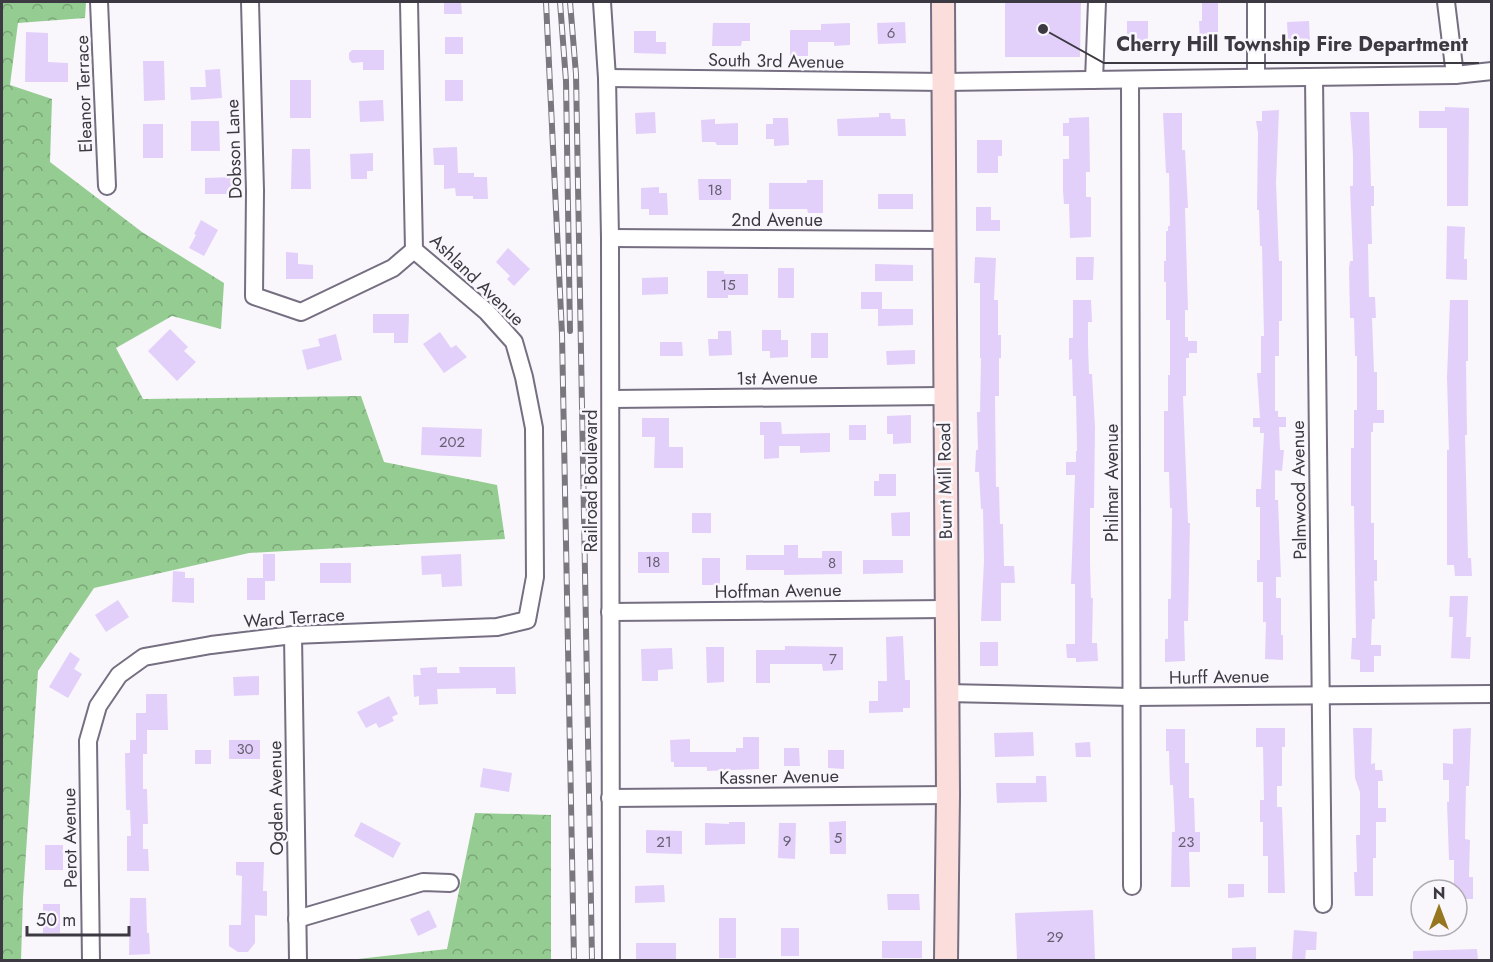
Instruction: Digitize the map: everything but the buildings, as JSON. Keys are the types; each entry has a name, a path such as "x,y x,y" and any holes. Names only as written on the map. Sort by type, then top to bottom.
{"main road":[{"name":"Burnt Mill Road","path":"943,2 948,795 946,960"}],"street":[{"name":"Eleanor Terrace","path":"99,2 107,186"},
{"name":"Dobson Lane","path":"250,2 255,191 254,296 301,312 393,268 414,250"},
{"name":"Ashland Avenue","path":"409,2 414,250 487,312 514,342 524,377 534,428 535,577 527,620"},
{"name":"Railroad Boulevard","path":"602,2 607,78 610,238 611,960"},
{"path":"1094,80 1097,2"},
{"path":"1256,2 1256,77"},
{"path":"1446,2 1455,75"},
{"name":"South 3rd Avenue","path":"607,78 944,82 1455,75 1491,71"},
{"name":"Palmwood Avenue","path":"1314,77 1323,904"},
{"name":"Philmar Avenue","path":"1130,80 1132,886"},
{"name":"2nd Avenue","path":"610,238 944,240"},
{"name":"1st Avenue","path":"611,399 944,396"},
{"name":"Hoffman Avenue","path":"610,612 946,609"},
{"name":"Ward Terrace","path":"95,716 98,706 120,675 144,657 211,645 293,635 497,627 527,620"},
{"name":"Ogden Avenue","path":"293,635 298,960"},
{"name":"Hurff Avenue","path":"946,693 1132,697 1491,694"},
{"name":"Perot Avenue","path":"91,960 88,741 95,716"},
{"name":"Kassner Avenue","path":"610,798 948,795"},
{"path":"297,920 423,882 450,883"}],"green space":[{"path":"2,2 86,2 85,18 18,23 10,85 52,99 50,162 142,232 224,283 221,329 172,316 116,348 143,399 361,396 384,462 497,485 505,539 249,553 94,588 38,671 21,960 2,960"},
{"path":"475,813 551,815 551,960 349,960 447,949"}],"railway":[{"path":"546,2 562,334 574,960"},
{"path":"560,2 566,81 570,331"},
{"path":"570,2 576,74 592,960"}],"place":[{"name":"Cherry Hill Township Fire Department","path":"1043,29"}]}
